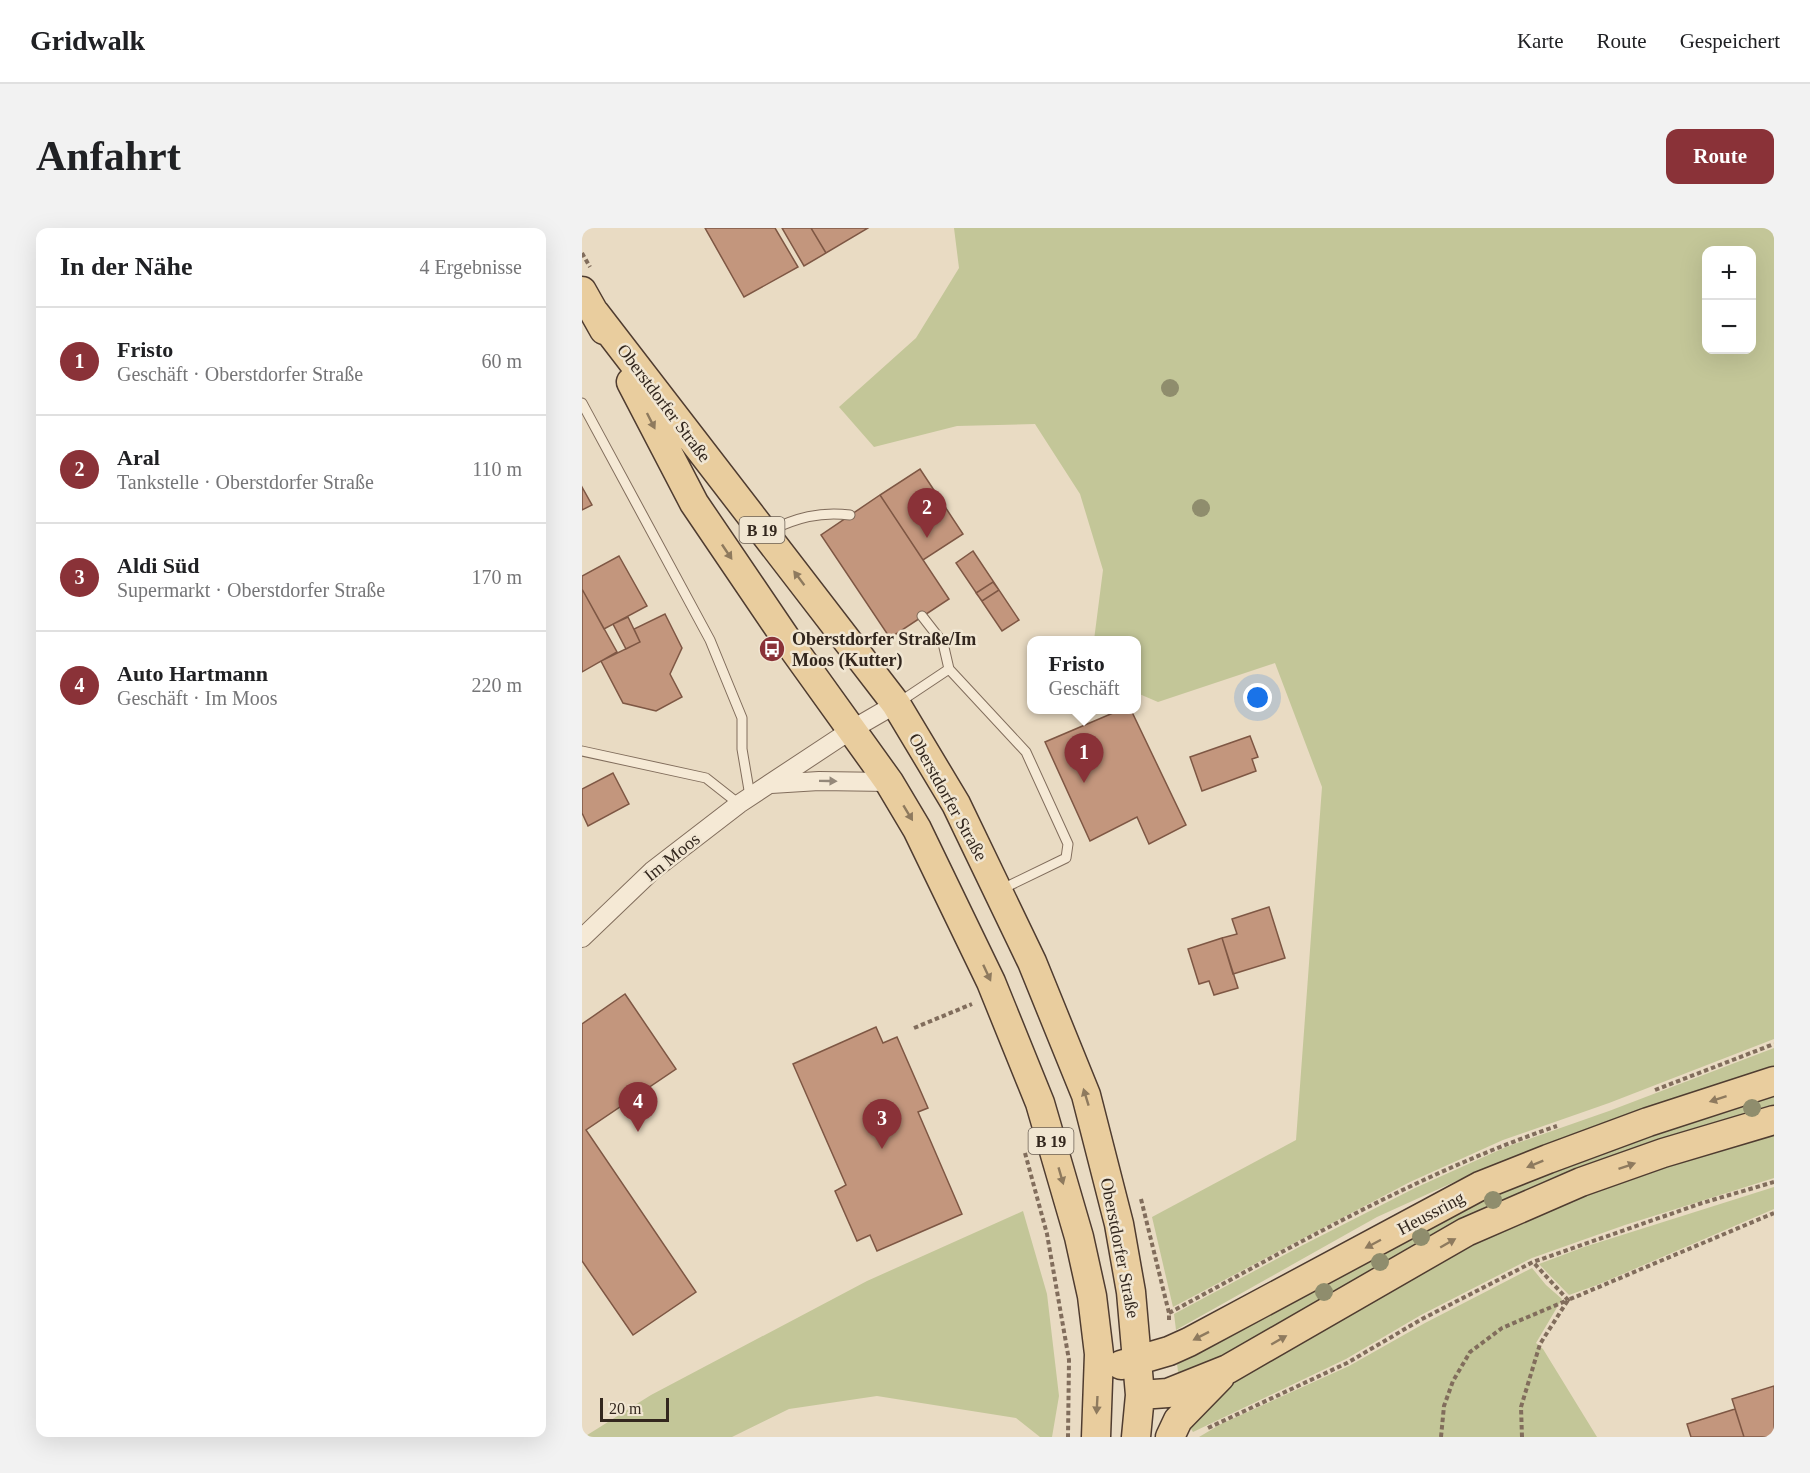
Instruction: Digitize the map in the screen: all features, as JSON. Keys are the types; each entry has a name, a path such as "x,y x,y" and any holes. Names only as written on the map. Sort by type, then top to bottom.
{"main road":[{"name":"Oberstdorfer Straße","path":"589,302 896,704 956,804 1032,962 1086,1095 1119,1224 1131,1292 1137,1360"},
{"name":"Oberstdorfer Straße","path":"589,302 694,503 889,782 917,829 962,920 991,982 1040,1103 1079,1237 1092,1296 1100,1354 1099,1372"},
{"name":"Heussring","path":"1099,1372 1168,1351 1228,1322 1480,1186 1648,1122 1774,1081"},
{"name":"Heussring","path":"1140,1395 1168,1393 1228,1369 1466,1232 1581,1182 1663,1153 1774,1120"},
{"name":"B 19","path":"1136,1437 1140,1395 1137,1360"},
{"path":"1170,1437 1178,1420 1228,1369"},
{"path":"1099,1372 1140,1395"},
{"name":"B 19","path":"1096,1437 1099,1372"}],"street":[{"name":"Im Moos","path":"582,938 652,871 745,800 851,730 896,704"},
{"name":"Im Moos","path":"769,784 819,781 889,782"}],"lane":[{"path":"582,403 710,640 742,718 745,800"},
{"path":"765,533 784,524 812,516 831,512 850,515"},
{"path":"922,616 943,644 949,669 973,698 1026,752 1068,844 1066,858 998,891"},
{"path":"896,704 949,669"},
{"path":"582,751 706,778 745,800"}],"path":[{"path":"914,1028 973,1003 977,1014"},
{"path":"1023,1143 1047,1234 1070,1360 1068,1437"},
{"path":"1201,1432 1347,1363 1422,1319 1533,1262 1702,1203 1774,1182"},
{"path":"1441,1437 1444,1406 1453,1381 1470,1352 1502,1328 1774,1214"},
{"path":"1533,1262 1568,1300"},
{"path":"1522,1437 1521,1407 1527,1382 1540,1344 1568,1300"}],"green space":[{"path":"954,228 1774,228 1774,1039 1609,1103 1503,1140 1410,1182 1173,1307 1152,1217 1296,1140 1322,787 1275,663 1158,702 1141,695 1141,636 1095,636 1103,570 1080,494 1035,424 957,426 874,447 839,407 916,338 959,268"},
{"path":"1774,1048 1774,1067 1474,1173 1377,1217 1176,1330 1174,1314 1415,1188 1506,1147 1609,1111"},
{"path":"1774,1095 1774,1110 1264,1335 1179,1379 1177,1364 1485,1198 1652,1134"},
{"path":"1774,1131 1774,1178 1625,1225 1532,1258 1421,1315 1346,1359 1193,1432 1187,1423 1234,1381 1471,1245 1584,1194"},
{"path":"1774,1187 1774,1209 1569,1295 1539,1264 1584,1247"},
{"path":"1023,1211 1047,1294 1059,1396 1052,1437 1040,1437 1016,1418 877,1396 789,1409 732,1437 584,1437 651,1395 867,1281"},
{"path":"1532,1268 1562,1299 1536,1343 1543,1349 1597,1437 1199,1437 1221,1424 1349,1366 1425,1323"}],"building":[{"path":"705,228 775,228 798,267 744,297"},
{"path":"782,228 811,228 826,253 804,266"},
{"path":"811,228 868,228 826,253"},
{"path":"920,469 963,534 923,560 880,495"},
{"path":"582,487 592,505 582,510"},
{"path":"880,495 949,599 890,638 821,535"},
{"path":"973,551 1019,620 1002,631 956,563"},
{"path":"619,556 647,606 604,629 582,589 582,576"},
{"path":"993,582 999,590 982,601 976,593"},
{"path":"582,589 617,652 582,672"},
{"path":"665,614 682,648 670,674 682,697 656,711 623,703 601,661 640,642 634,629"},
{"path":"628,617 640,642 626,649 613,624"},
{"path":"1111,714 1133,714 1186,825 1149,844 1137,817 1090,841 1045,742"},
{"path":"1250,736 1258,757 1252,759 1256,771 1202,791 1190,757"},
{"path":"613,773 629,804 588,826 582,813 582,789"},
{"path":"1269,907 1285,958 1233,974 1222,938 1237,934 1232,919"},
{"path":"1222,938 1238,988 1214,995 1209,981 1199,984 1188,949"},
{"path":"625,994 676,1069 586,1130 696,1292 633,1335 582,1261 582,1024"},
{"path":"876,1027 883,1043 897,1037 928,1108 918,1112 962,1214 877,1251 870,1235 857,1241 835,1191 846,1185 793,1064"},
{"path":"1774,1386 1774,1437 1744,1437 1732,1399"},
{"path":"1735,1409 1744,1437 1691,1437 1687,1424"}],"place":[{"name":"Aral","path":"927,538"},
{"name":"Oberstdorfer Straße/Im Moos (Kutter)","path":"772,649"},
{"name":"Fristo","path":"1084,783"},
{"name":"Auto Hartmann","path":"638,1132"},
{"name":"Aldi Süd","path":"882,1149"}]}
